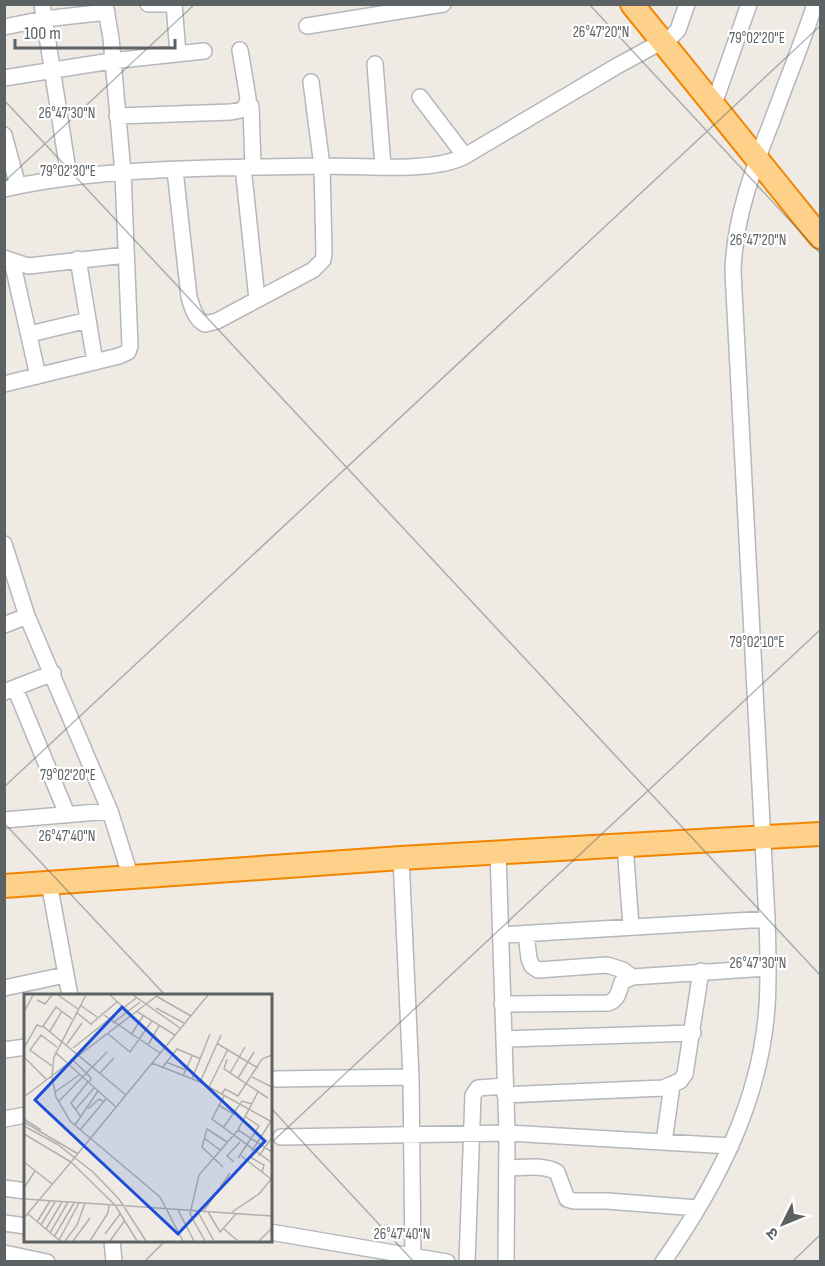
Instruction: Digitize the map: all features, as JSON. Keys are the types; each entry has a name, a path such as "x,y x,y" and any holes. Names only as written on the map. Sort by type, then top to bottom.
{"highway":[{"path":"632,4 820,237"},
{"path":"4,886 401,858 820,834"}],"street":[{"path":"148,4 154,6 165,4"},
{"path":"174,4 178,54"},
{"path":"307,26 442,4"},
{"path":"4,135 11,187 69,177 175,170 248,167 383,167 447,163 465,156 663,41 678,30 687,4"},
{"path":"714,104 748,4"},
{"path":"663,1262 716,1179 744,1115 761,1052 767,1006 767,919 733,272 735,234 757,159 815,4"},
{"path":"4,27 43,12 106,8 123,173 130,346 128,352 119,356 4,384"},
{"path":"43,12 69,177"},
{"path":"117,116 241,110 246,106 248,98 240,50"},
{"path":"4,78 111,61 204,51"},
{"path":"375,64 383,167"},
{"path":"175,170 189,297 197,318 205,324 210,324 313,270 322,260 324,253 322,166 311,82"},
{"path":"420,97 465,156"},
{"path":"250,106 248,167 257,300"},
{"path":"8,260 28,266 126,255"},
{"path":"78,259 95,362"},
{"path":"8,260 30,334 38,376"},
{"path":"30,334 88,320"},
{"path":"4,544 7,567 110,811 131,878"},
{"path":"4,625 27,616"},
{"path":"53,674 10,690 67,814"},
{"path":"4,820 110,811"},
{"path":"625,845 631,926"},
{"path":"498,852 507,1133 506,1262"},
{"path":"401,858 411,1077 413,1259"},
{"path":"49,883 69,994"},
{"path":"502,935 767,919"},
{"path":"526,934 529,959 532,966 538,970 607,965 623,970 632,977"},
{"path":"502,1004 608,1003 614,1001 618,995 622,982 632,977 768,968"},
{"path":"467,1262 474,1092 482,1088 505,1090 663,1088 680,1081 686,1074 701,971"},
{"path":"4,988 65,975"},
{"path":"504,1039 693,1034"},
{"path":"4,1050 24,1047"},
{"path":"276,1079 411,1077"},
{"path":"664,1142 672,1085"},
{"path":"4,1119 24,1115"},
{"path":"281,1137 507,1133 731,1146"},
{"path":"507,1168 549,1168 557,1172 567,1199 574,1201 607,1201 698,1208"},
{"path":"4,1188 24,1191"},
{"path":"4,1223 24,1226"},
{"path":"272,1232 382,1256 447,1262"},
{"path":"112,1242 114,1262"},
{"path":"4,1253 47,1262"}]}
